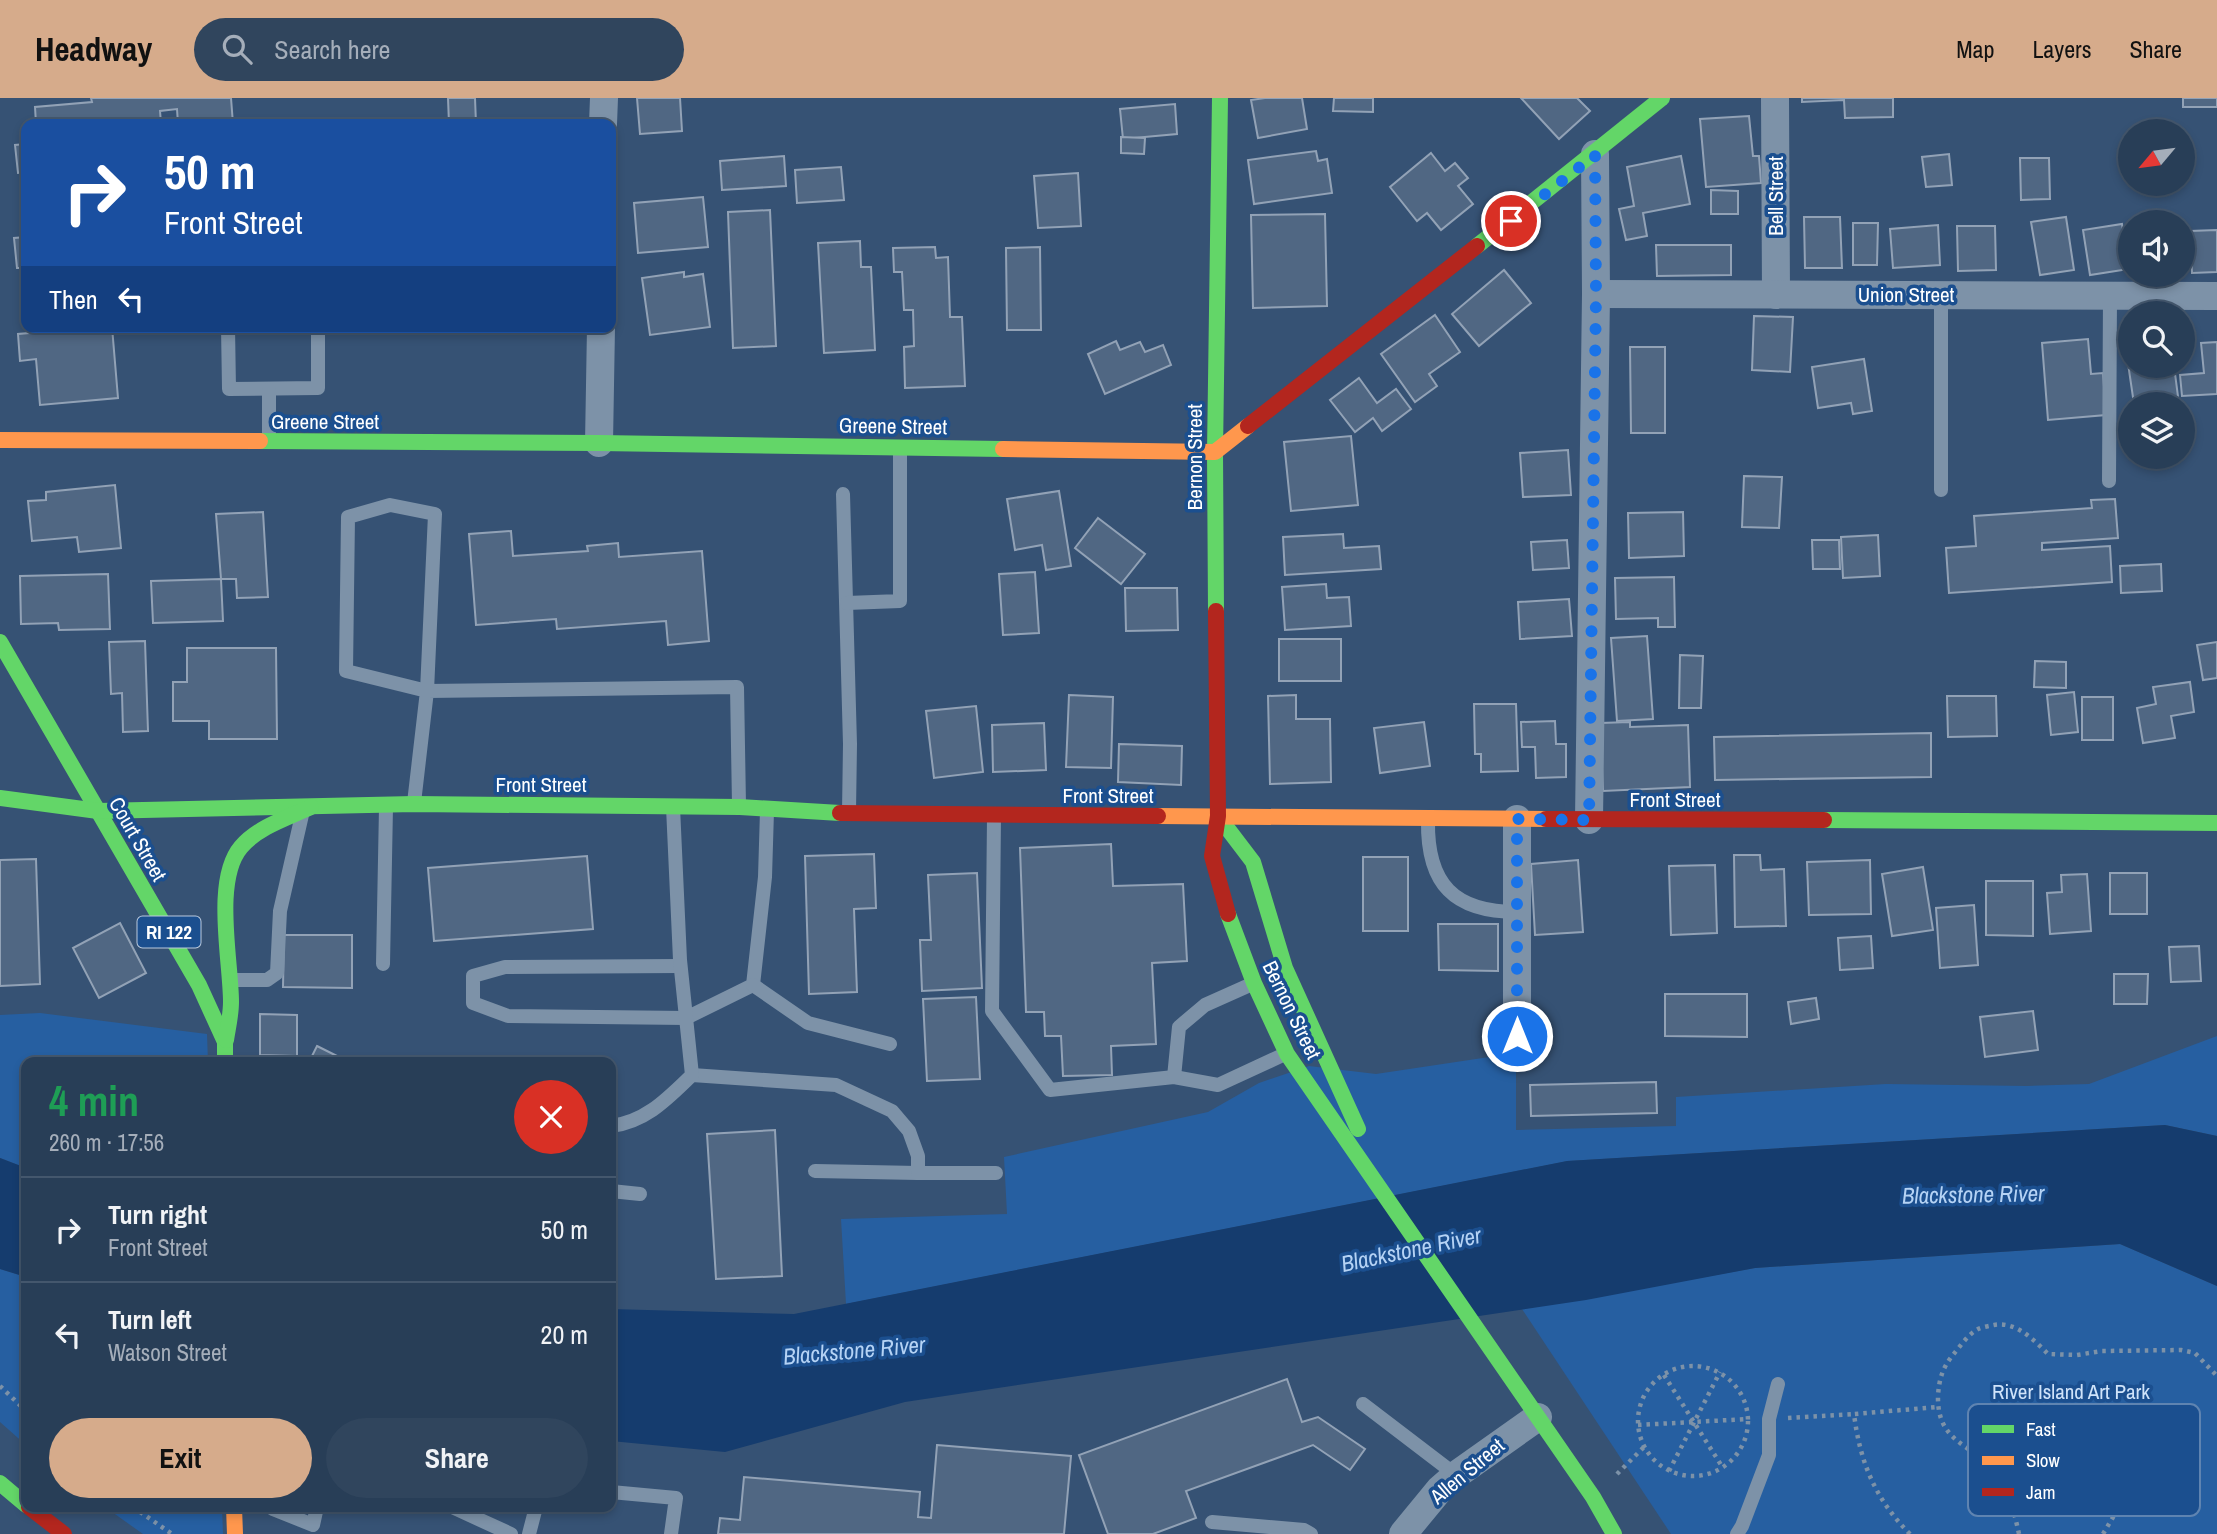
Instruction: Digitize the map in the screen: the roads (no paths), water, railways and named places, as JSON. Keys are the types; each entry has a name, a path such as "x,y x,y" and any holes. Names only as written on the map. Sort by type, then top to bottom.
{"main road":[{"name":"Bernon Street","path":"1220,98 1215,452 1219,816 1212,856 1230,921 1254,983 1287,1054 1593,1497 1614,1534"},
{"path":"1215,452 1595,155 1662,98"},
{"name":"Greene Street","path":"0,440 599,443 1215,452"},
{"name":"Court Street","path":"0,642 199,985 225,1054"},
{"name":"Front Street","path":"0,798 98,811 307,809 414,804 740,807 849,814 2217,823"},
{"path":"225,1054 232,1006 227,881 234,857 248,841 274,823 307,809"},
{"name":"Bernon Street","path":"1219,816 1253,862 1285,968 1389,1200"},
{"path":"0,1483 21,1500"},
{"name":"Bernon Street","path":"1593,1497 1632,1534"},
{"path":"36,1512 64,1534"},
{"path":"234,1512 235,1534"}],"street":[{"path":"603,119 604,98"},
{"name":"Bell Street","path":"1775,98 1776,295"},
{"path":"1589,820 1596,294 1595,155"},
{"name":"Union Street","path":"1596,294 2217,296"},
{"path":"599,443 601,333"},
{"path":"1517,819 1517,1036"},
{"name":"Allen Street","path":"1403,1534 1440,1489 1456,1475 1538,1417"}],"lane":[{"path":"1941,294 1941,489"},
{"path":"2109,481 2110,295"},
{"path":"228,333 229,389 269,390 318,388 318,333"},
{"path":"269,390 270,442"},
{"path":"847,603 900,601 900,447"},
{"path":"843,494 849,814"},
{"path":"414,804 427,691 435,514 390,505 348,517 346,671 427,691 737,687 740,807"},
{"path":"383,964 386,805"},
{"path":"673,806 680,966 692,1075"},
{"path":"231,980 267,980 277,973 280,911 307,809"},
{"path":"754,985 765,877 767,809"},
{"path":"994,815 992,1011 1050,1090 1174,1077 1218,1085 1287,1054"},
{"path":"1428,817 1431,860 1440,880 1449,890 1480,910 1517,912"},
{"path":"680,966 505,967 473,976 473,1003 508,1016 686,1018 754,985"},
{"path":"1174,1077 1179,1027 1205,1006 1254,983"},
{"path":"754,985 807,1023 890,1044"},
{"path":"616,1126 657,1110 692,1075 836,1085 892,1111 909,1132 918,1156 918,1173"},
{"path":"815,1171 996,1173"},
{"path":"616,1192 640,1194"},
{"path":"1737,1534 1769,1455 1769,1419 1778,1384"},
{"path":"1363,1404 1456,1475"},
{"path":"616,1493 676,1498 671,1534"},
{"path":"279,1512 312,1529"},
{"path":"463,1512 511,1534"},
{"path":"530,1534 535,1512"},
{"path":"1212,1522 1304,1530 1311,1534"}],"water":[{"name":"Blackstone River","path":"2165,1125 2217,1136 2217,1286 2120,1244 1755,1268 1586,1300 905,1402 725,1452 616,1441 616,1309 794,1314 1567,1161"},
{"path":"0,1158 21,1166 21,1275 0,1269"}],"park label":[{"name":"River Island Art Park","path":"2071,1391"}]}
